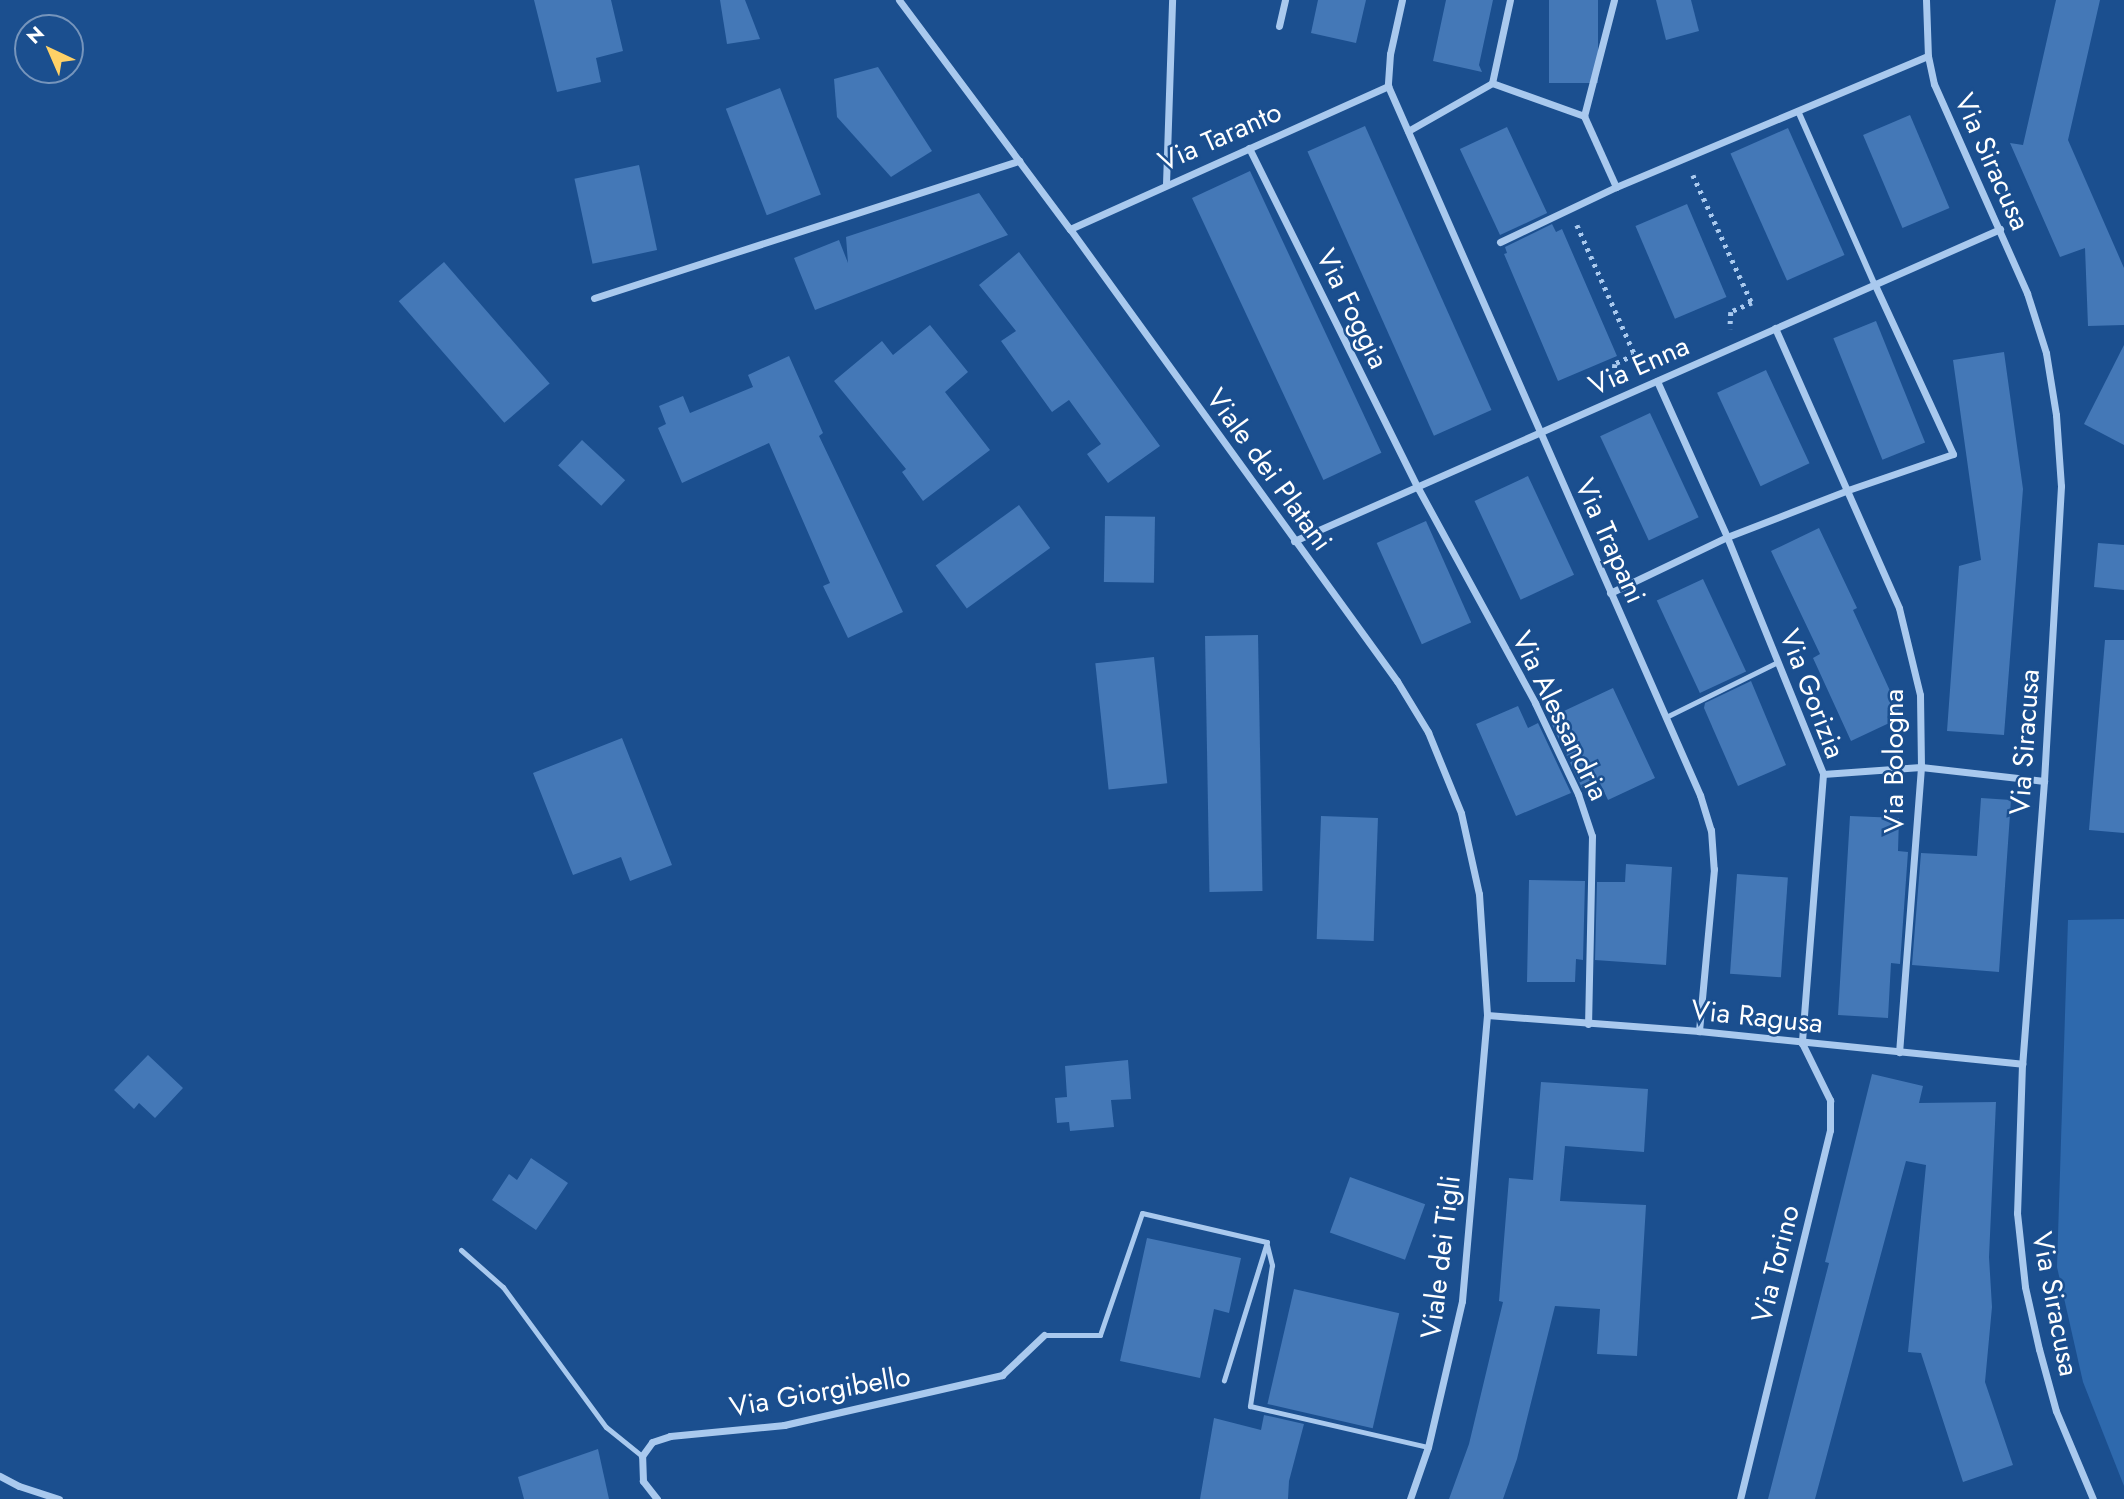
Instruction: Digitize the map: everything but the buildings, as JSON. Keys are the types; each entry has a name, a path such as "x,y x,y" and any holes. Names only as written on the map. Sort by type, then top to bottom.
{"street":[{"name":"Viale dei Platani","path":"899,0 1070,229 1397,681 1428,732 1461,813 1479,894 1487,1015"},
{"path":"1166,184 1172,0"},
{"path":"1279,26 1285,0"},
{"path":"1388,86 1390,54 1402,0"},
{"path":"1408,131 1492,83 1510,0"},
{"path":"1614,0 1584,117 1616,187"},
{"name":"Via Siracusa","path":"1926,0 1928,56 1934,84 2027,293 2046,354 2056,415 2061,486 2044,781 2022,1064 2017,1213 2025,1287 2056,1411 2093,1499"},
{"path":"1500,242 1616,187 1928,56"},
{"path":"1492,83 1584,117"},
{"name":"Via Taranto","path":"1070,229 1388,86"},
{"name":"Via Trapani","path":"1388,86 1700,796 1711,830 1714,869 1699,1031"},
{"path":"1610,593 1727,537 1848,490 1953,454 1798,111"},
{"name":"Via Foggia","path":"1249,148 1418,488"},
{"path":"594,298 1019,161"},
{"name":"Via Enna","path":"1294,541 2000,229"},
{"name":"Via Bologna","path":"1775,328 1899,608 1920,695 1921,767 1899,1052"},
{"name":"Via Gorizia","path":"1657,381 1727,537 1823,774 1802,1043"},
{"name":"Via Alessandria","path":"1418,488 1535,703 1578,794 1592,836 1588,1024"},
{"path":"1823,774 1921,767 2044,781"},
{"name":"Via Ragusa","path":"1487,1015 1699,1031 2022,1064"},
{"name":"Viale dei Tigli","path":"1410,1499 1428,1447 1462,1301 1487,1015"},
{"name":"Via Torino","path":"1740,1499 1830,1130 1830,1100 1802,1043"},
{"name":"Via Giorgibello","path":"642,1456 652,1442 670,1436 784,1425 1002,1375 1044,1335"},
{"path":"642,1456 643,1481 657,1499"},
{"path":"0,1476 19,1486 59,1499"}],"lane":[{"path":"1665,717 1778,662"},
{"path":"1044,1335 1100,1335 1142,1213 1267,1242"},
{"path":"1267,1242 1272,1265 1250,1406 1428,1447"},
{"path":"1224,1380 1267,1242"},
{"path":"461,1250 503,1287 606,1427 642,1456"}],"path":[{"path":"1685,158 1752,303"},
{"path":"1570,210 1635,355"}],"shaded area":[{"path":"2124,919 2124,1486 2083,1382 2057,1267 2068,920"}]}
